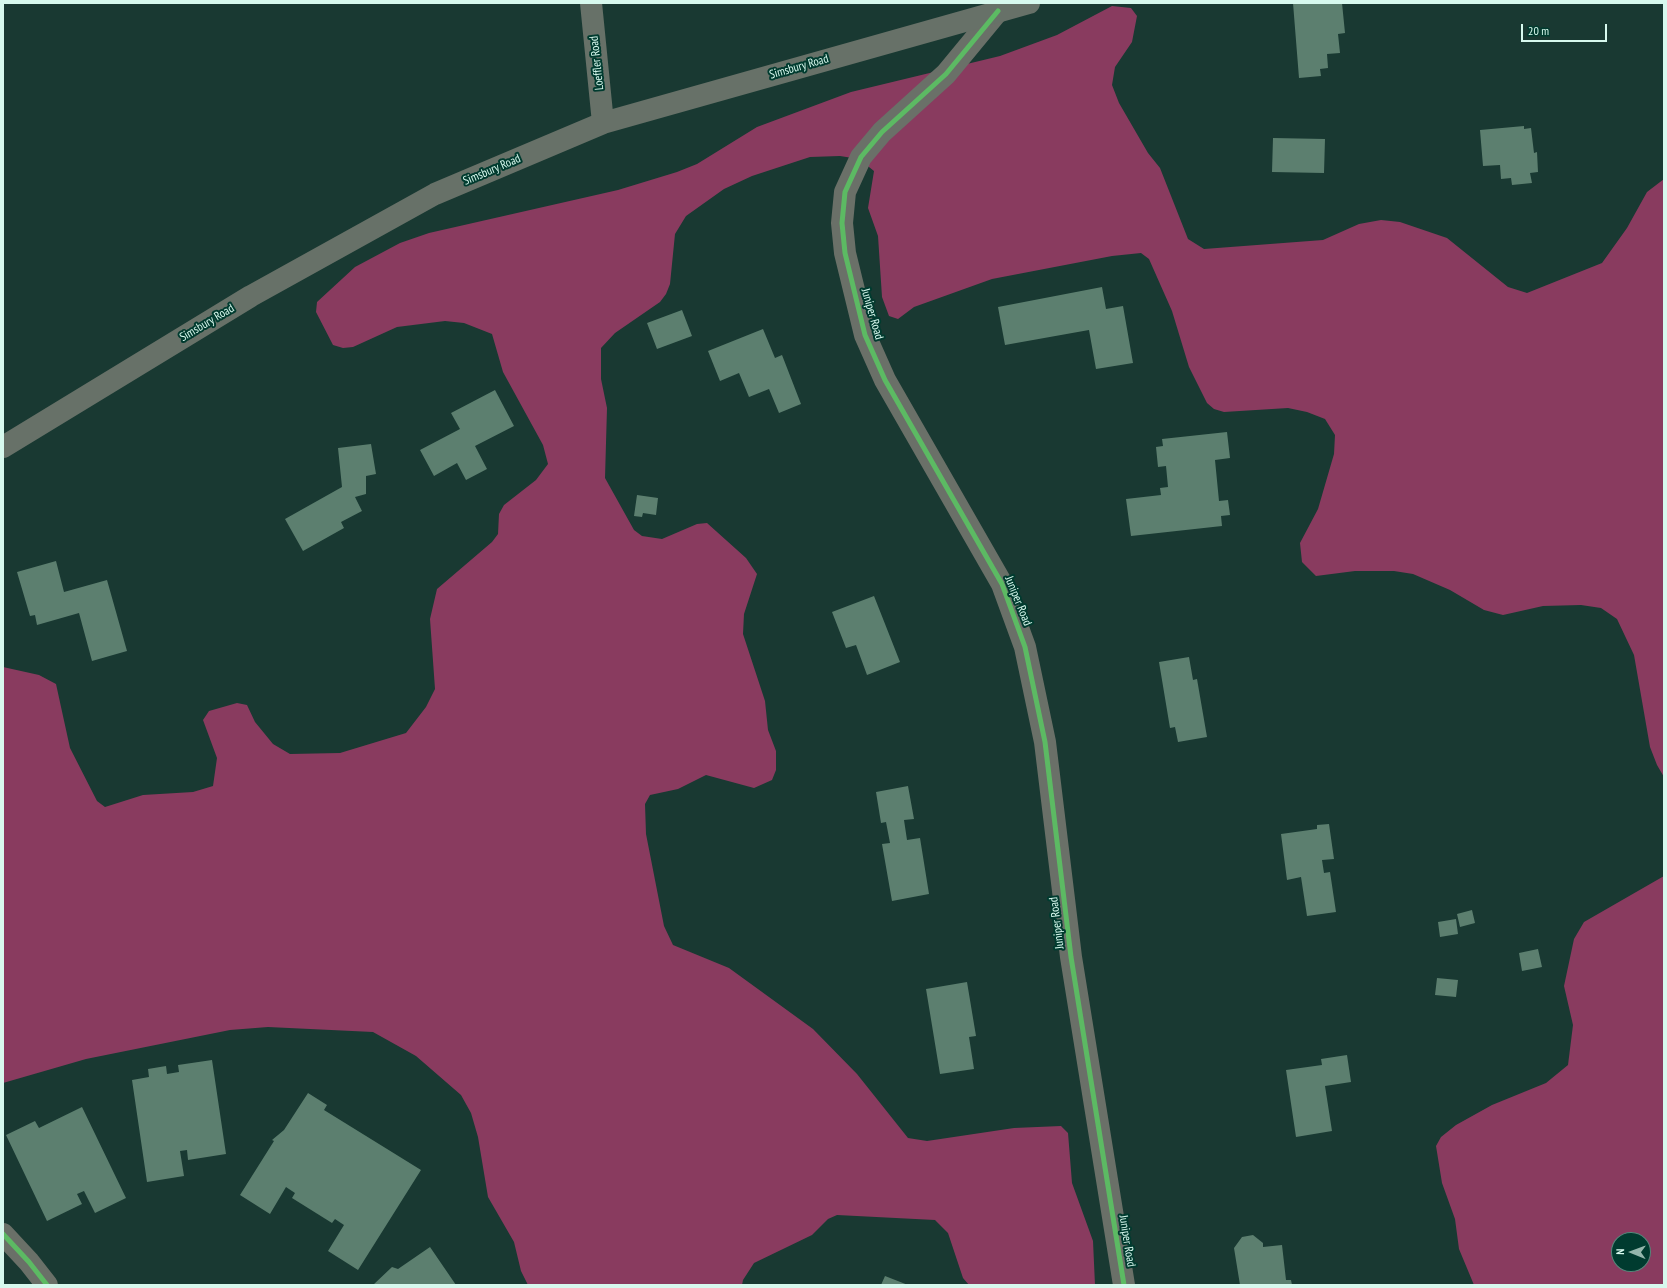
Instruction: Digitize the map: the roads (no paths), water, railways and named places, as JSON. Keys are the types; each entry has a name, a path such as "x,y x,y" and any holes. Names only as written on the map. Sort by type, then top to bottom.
{"main road":[{"name":"Loeffler Road","path":"591,3 603,122"},
{"name":"Simsbury Road","path":"3,447 251,296 436,194 603,122 1029,3"}],"street":[{"name":"Juniper Road","path":"998,11 946,74 882,132 861,157 845,192 842,223 845,253 865,335 885,380 1002,584 1026,647 1045,742 1071,957 1124,1285"},
{"path":"3,1234 47,1285"}]}
